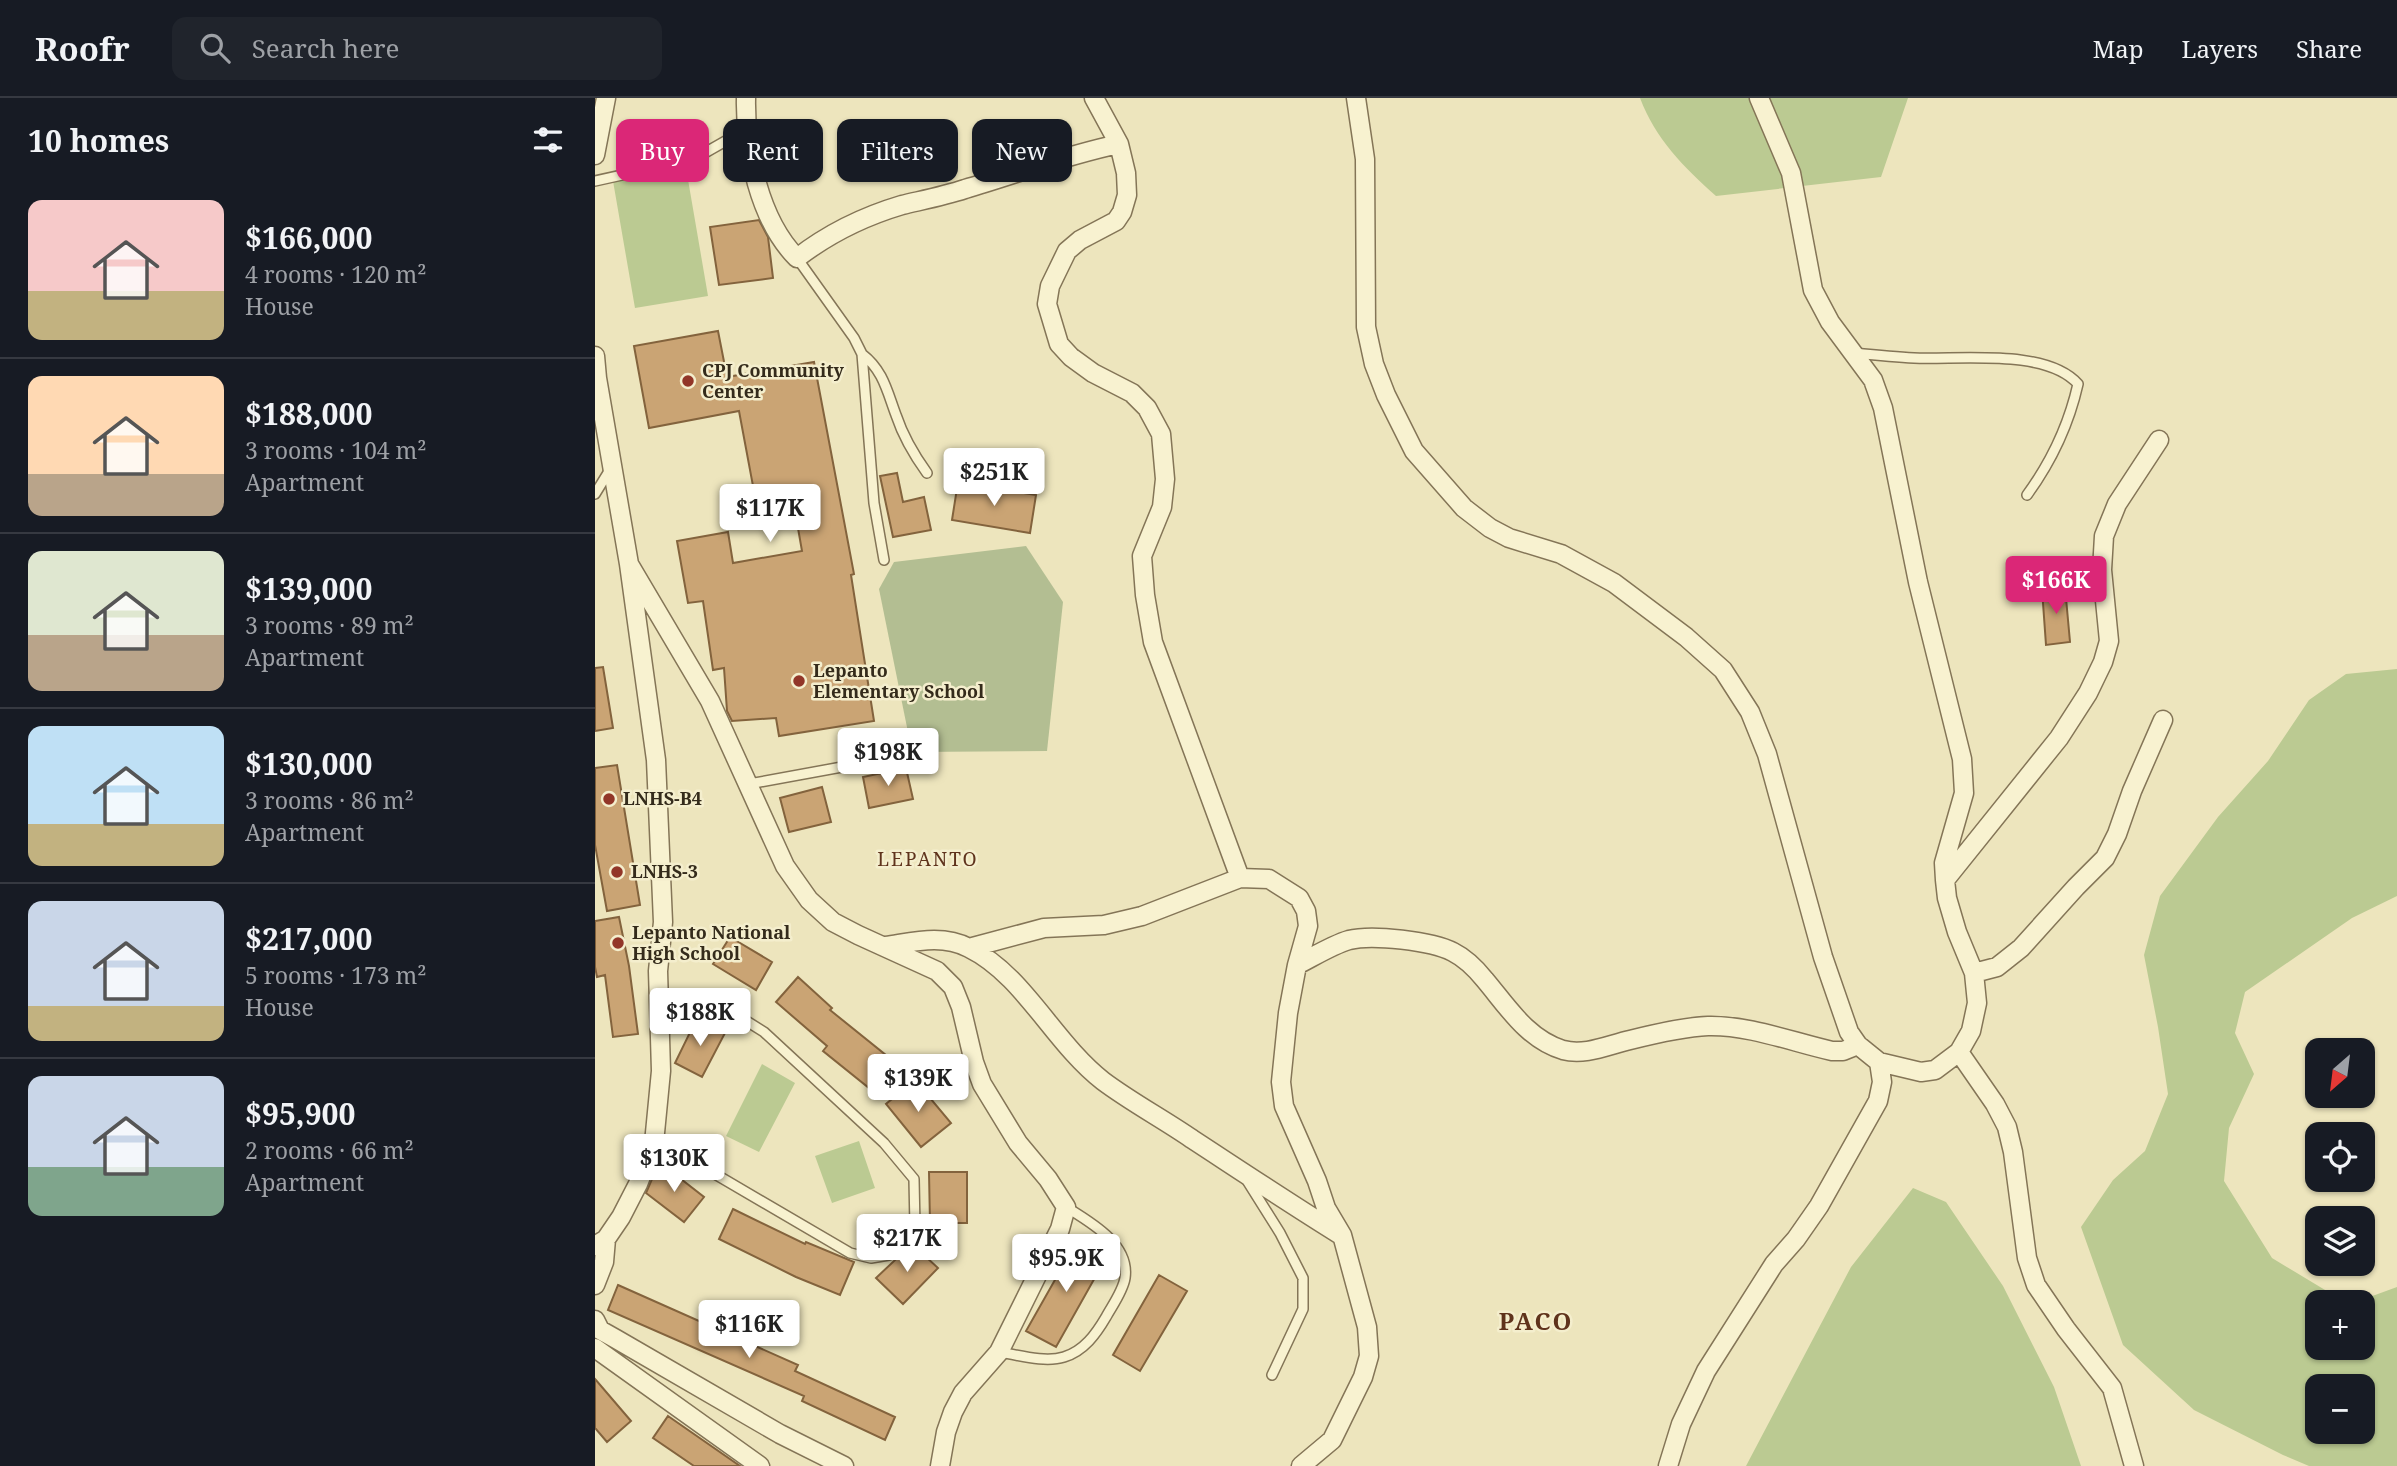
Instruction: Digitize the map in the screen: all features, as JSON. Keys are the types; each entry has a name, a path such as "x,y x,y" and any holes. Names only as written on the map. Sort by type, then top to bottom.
{"street":[{"path":"595,155 605,98"},
{"path":"745,98 745,119"},
{"path":"1094,98 1119,144 1126,173 1127,195 1116,221 1080,240 1067,251 1050,286 1047,304 1059,344 1071,357 1093,373 1132,393 1147,408 1161,435 1165,479 1162,507 1142,556 1153,642 1240,878"},
{"path":"1356,98 1365,159 1366,327 1374,364 1414,451 1464,508 1490,528 1509,538 1561,554 1613,583 1686,637 1723,670 1750,712 1766,754 1823,957 1849,1032 1858,1045 1879,1062 1921,1072 1935,1070 1959,1052 1971,1031 1977,1003 1974,973 1957,932 1945,880 1944,863 1964,793 1962,759 1918,582 1883,408 1873,380 1830,322 1812,290 1791,173 1759,98"},
{"path":"758,182 764,205 785,245 797,258 815,244 844,228 899,206 962,190 1083,151 1119,144"},
{"path":"595,356 601,436 613,465 656,760 663,922 658,971 661,1071 654,1143 638,1184 601,1243 604,1262 595,1285"},
{"path":"1945,880 2059,738 2088,693 2103,662 2109,641 2102,570 2104,536 2117,504 2159,440"},
{"path":"629,564 710,701 785,866 809,900 833,922 937,971 953,987 982,1084 1018,1143 1066,1207 1060,1229 999,1352 968,1387 953,1412 946,1432 940,1466"},
{"path":"1974,973 1997,967 2021,948 2105,858 2162,720"},
{"path":"969,948 1044,928 1104,925 1130,919 1240,878 1269,879 1299,898 1306,911 1308,926 1288,1013 1281,1082 1284,1106 1317,1181 1325,1208 1342,1235 1367,1327 1369,1356 1363,1377 1332,1440 1301,1466"},
{"path":"1297,965 1347,940 1373,936 1442,947 1471,965 1513,1017 1539,1037 1561,1049 1582,1053 1631,1040 1706,1026 1733,1027 1832,1051 1843,1051 1858,1045"},
{"path":"886,946 948,940 969,948 1004,972 1064,1044 1103,1080 1342,1235"},
{"path":"1959,1052 2007,1127 2028,1258 2036,1285 2112,1388 2134,1466"},
{"path":"1668,1466 1681,1424 1706,1371 1774,1264 1819,1206 1878,1101 1882,1082 1879,1062"},
{"path":"595,1320 600,1330 615,1339 780,1434 844,1466"},
{"path":"595,1348 760,1466"}],"lane":[{"path":"595,181 694,159 723,143"},
{"path":"797,258 854,338 862,354 879,370 914,455 927,473"},
{"path":"1854,353 1913,358 2018,360 2057,368 2070,375 2078,384 2073,405 2046,468 2027,495"},
{"path":"862,354 874,503 884,561"},
{"path":"595,494 613,465"},
{"path":"749,784 869,762"},
{"path":"654,1143 715,1174 850,1253 871,1258 889,1255 904,1244 915,1227 913,1179 884,1143 764,1031 720,1009 698,1008 685,1014 660,1035"},
{"path":"1242,1171 1280,1233 1303,1278 1303,1309 1272,1375"},
{"path":"999,1352 1045,1359 1063,1358 1094,1336 1116,1299 1125,1278 1123,1262 1116,1247 1100,1230 1066,1207"}],"green space":[{"path":"1640,98 1908,98 1881,177 1716,196 1662,140"},
{"path":"613,181 688,182 708,296 635,308"},
{"path":"1026,546 1063,602 1047,751 912,752 879,589 894,562"},
{"path":"2397,669 2397,896 2352,918 2245,992 2235,1033 2254,1074 2229,1128 2224,1181 2272,1258 2325,1290 2305,1290 2305,1360 2375,1360 2375,1295 2397,1287 2397,1466 2309,1466 2194,1410 2123,1345 2081,1227 2113,1180 2145,1151 2168,1094 2144,955 2160,896 2218,817 2268,761 2309,700 2346,674"},
{"path":"762,1064 795,1083 759,1152 726,1136"},
{"path":"859,1141 875,1188 832,1203 815,1156"},
{"path":"1913,1188 1946,1202 2003,1286 2054,1387 2081,1466 1746,1466 1851,1267"}],"building":[{"path":"759,220 768,237 773,278 719,285 710,227"},
{"path":"718,331 727,377 814,362 854,574 851,575 874,721 779,736 776,718 732,721 727,711 724,668 713,670 703,601 688,603 677,541 728,532 733,563 802,551 795,511 759,518 739,411 649,428 634,346"},
{"path":"897,473 903,502 924,497 931,530 893,537 880,476"},
{"path":"958,482 1036,495 1030,533 952,520"},
{"path":"2065,587 2070,642 2046,645 2042,589"},
{"path":"603,667 613,728 595,731 595,668"},
{"path":"617,765 640,905 607,911 595,845 595,768"},
{"path":"906,768 913,799 869,808 863,777"},
{"path":"822,787 831,822 789,832 780,798"},
{"path":"619,917 638,1034 613,1037 605,975 597,977 595,967 595,921"},
{"path":"730,937 772,962 756,990 713,964"},
{"path":"798,977 832,1008 830,1010 892,1060 869,1088 823,1051 827,1046 776,1002"},
{"path":"697,1018 725,1033 702,1077 675,1063"},
{"path":"915,1080 951,1123 921,1147 886,1104"},
{"path":"663,1165 704,1197 684,1222 646,1193 652,1179"},
{"path":"929,1172 967,1172 967,1223 930,1223"},
{"path":"733,1209 805,1244 806,1242 854,1262 840,1295 796,1277 719,1239"},
{"path":"1077,1241 1106,1258 1056,1347 1026,1331"},
{"path":"912,1244 938,1268 903,1304 876,1278"},
{"path":"1159,1275 1187,1291 1140,1371 1113,1355"},
{"path":"618,1285 798,1365 795,1371 895,1417 885,1440 802,1401 804,1396 608,1310"},
{"path":"595,1379 631,1421 607,1442 595,1428"},
{"path":"668,1416 740,1466 694,1466 653,1438"}],"place":[{"name":"CPJ Community Center","path":"688,381"},
{"name":"Lepanto Elementary School","path":"799,681"},
{"name":"LNHS-B4","path":"609,799"},
{"name":"LNHS-3","path":"617,872"},
{"name":"Lepanto National High School","path":"618,943"}],"district":[{"name":"LEPANTO","path":"928,859"},
{"name":"PACO","path":"1536,1322"}]}
